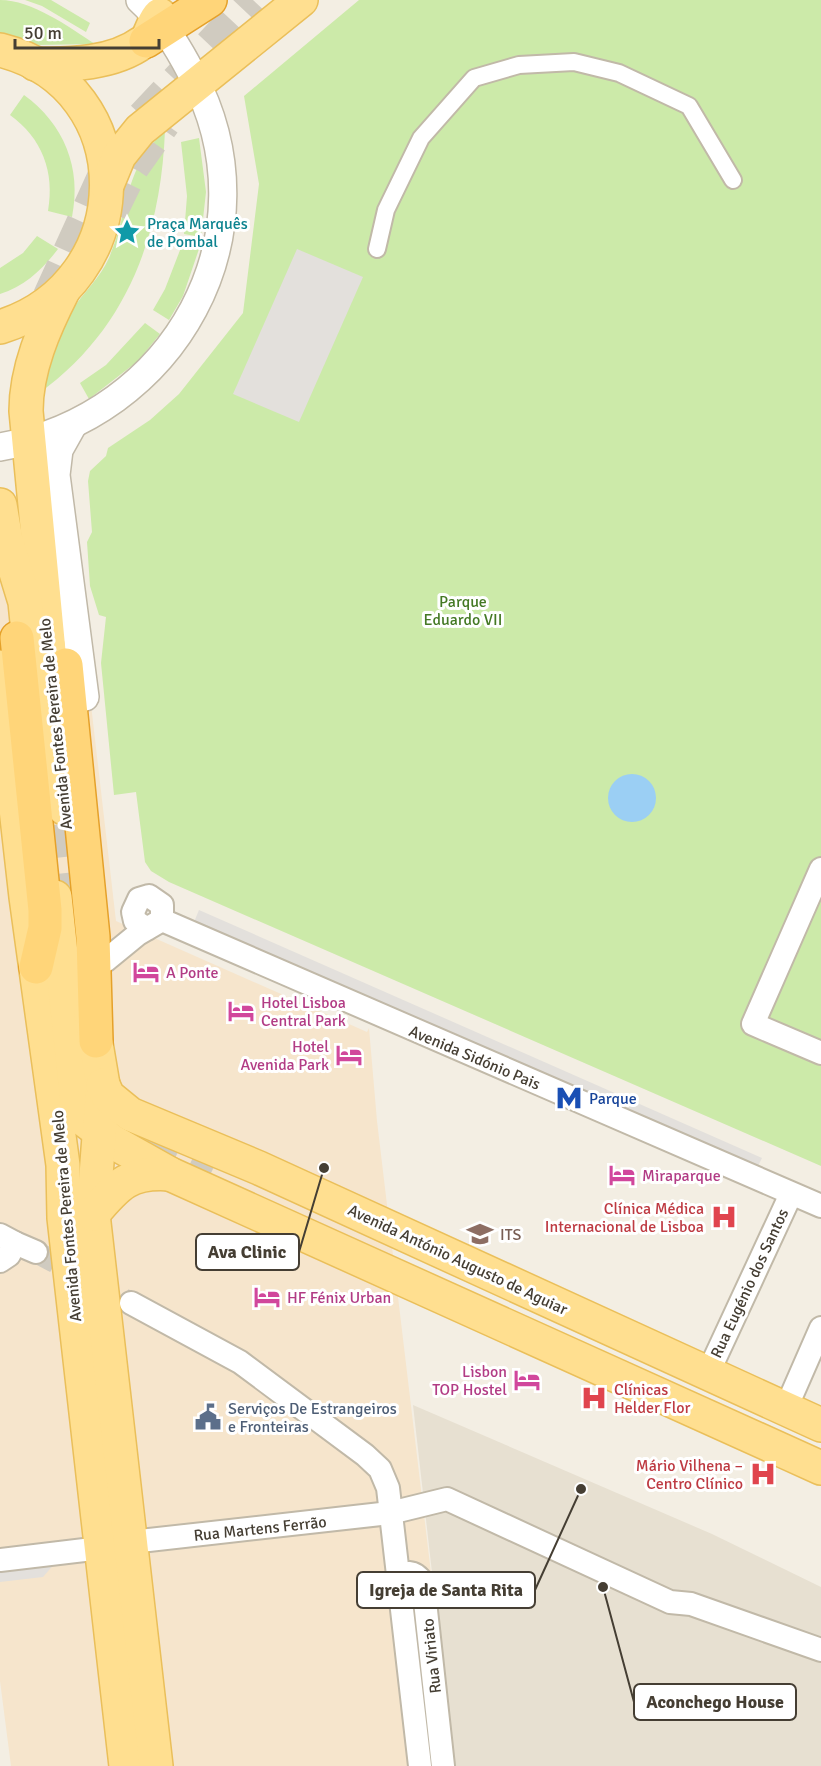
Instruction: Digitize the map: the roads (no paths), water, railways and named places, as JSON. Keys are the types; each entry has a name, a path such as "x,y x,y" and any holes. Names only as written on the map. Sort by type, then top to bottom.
{"highway":[{"path":"157,18 210,0"},
{"path":"17,638 45,910 45,928 36,967"},
{"name":"Avenida Fontes Pereira de Melo","path":"66,665 90,903 96,1041"}],"main road":[{"path":"107,185 112,169 130,141 149,122 301,0"},
{"path":"35,64 56,65 115,56 157,18"},
{"path":"0,50 35,64 64,86 87,114 102,148 107,185 105,214 96,243 82,269 63,291 38,310 0,327"},
{"name":"Avenida Fontes Pereira de Melo","path":"63,291 50,316 33,367 14,444 76,926 103,1085 93,1214 116,1545 126,1766"},
{"name":"Avenida António Augusto de Aguiar","path":"0,505 9,553 26,609 77,1102 83,1119 170,1174 821,1468"},
{"name":"Avenida Fontes Pereira de Melo","path":"0,667 36,967 63,1165 64,1218 116,1545 156,1766"},
{"name":"Avenida António Augusto de Aguiar","path":"103,1085 108,1096 130,1114 259,1168 821,1425"},
{"name":"Avenida António Augusto de Aguiar","path":"212,1172 556,1328 605,1354 658,1393"},
{"path":"93,1214 109,1194 137,1175 170,1174"}],"street":[{"path":"14,444 73,425 106,406 150,369 189,317 212,269 222,225 221,157 212,120 197,83 157,18"},
{"path":"376,249 386,210 421,138 474,78 519,65 574,63 619,73 689,106 733,180"},
{"path":"73,425 59,450 56,475 85,697 105,891 105,961 96,1008"},
{"path":"821,869 753,1024 821,1053"},
{"name":"Avenida Sidónio Pais","path":"105,961 154,924 821,1206"},
{"name":"Rua Eugénio dos Santos","path":"708,1372 791,1194"},
{"path":"0,1261 9,1256 17,1243"},
{"name":"Rua Viriato","path":"131,1303 240,1362 356,1448 384,1476 420,1766"},
{"path":"786,1408 821,1328"},
{"name":"Rua Martens Ferrão","path":"0,1560 390,1513 447,1499 670,1602 691,1604 821,1650"},
{"name":"Rua Viriato","path":"398,1584 404,1574 410,1571 415,1573 423,1583 443,1766"}],"water":[{"path":"632,774 649,781 656,798 649,815 632,822 615,815 608,798 615,781"}],"tunnel":[{"path":"143,117 253,0"},
{"path":"111,212 133,167 164,123"},
{"path":"49,297 103,178"},
{"path":"51,776 67,928"},
{"path":"104,1117 137,1137 212,1171"},
{"path":"36,1252 131,1303"}],"place":[{"name":"Praça Marquês de Pombal","path":"127,232"},
{"name":"A Ponte","path":"146,972"},
{"name":"Hotel Lisboa Central Park","path":"241,1011"},
{"name":"Hotel Avenida Park","path":"349,1055"},
{"name":"Parque","path":"569,1098"},
{"name":"Ava Clinic","path":"324,1168"},
{"name":"Miraparque","path":"622,1175"},
{"name":"Clínica Médica Internacional de Lisboa","path":"724,1217"},
{"name":"ITS","path":"480,1234"},
{"name":"HF Fénix Urban","path":"267,1297"},
{"name":"Lisbon TOP Hostel","path":"527,1380"},
{"name":"Clínicas Helder Flor","path":"594,1398"},
{"name":"Serviços De Estrangeiros e Fronteiras","path":"208,1417"},
{"name":"Mário Vilhena – Centro Clínico","path":"763,1474"},
{"name":"Igreja de Santa Rita","path":"581,1489"},
{"name":"Aconchego House","path":"603,1587"}],"park label":[{"name":"Parque Eduardo VII","path":"463,610"}]}
